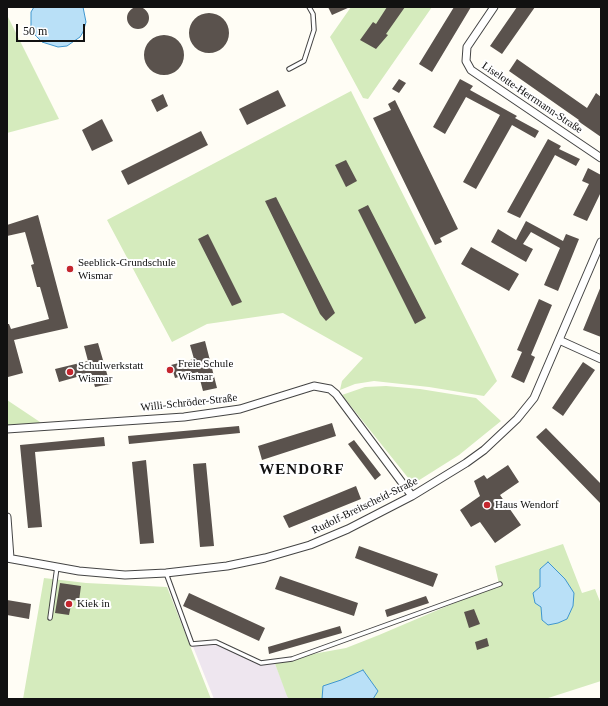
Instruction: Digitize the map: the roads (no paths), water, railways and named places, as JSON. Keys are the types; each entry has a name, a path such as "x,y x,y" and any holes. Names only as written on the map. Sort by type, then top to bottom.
{"street":[{"name":"Liselotte-Herrmann-Straße","path":"494,7 467,47 466,60 471,70 601,158"},
{"name":"Rudolf-Breitscheid-Straße","path":"8,558 57,567 125,575 166,573 227,566 291,552 344,531 412,496 466,463 498,438 517,419 537,391 601,242"},
{"path":"560,340 601,359"},
{"name":"Willi-Schröder-Straße","path":"7,429 184,417 240,410 314,386 330,389 336,394 412,496"},
{"path":"7,517 8,558"}],"lane":[{"path":"289,70 304,61 314,30 313,14 309,7"},
{"path":"50,618 57,567"},
{"path":"166,573 192,644 216,642 261,663 292,659 500,584"}],"water":[{"path":"34,7 83,7 86,22 83,32 80,37 67,46 58,47 42,42 35,35 31,26 31,12"},
{"path":"548,562 565,579 574,593 573,606 567,619 548,625 542,620 541,607 535,603 533,593 540,587 540,569"},
{"path":"363,670 378,691 373,699 322,699 323,686"}],"place":[{"name":"Seeblick-Grundschule Wismar","path":"70,269"},
{"name":"Freie Schule Wismar","path":"170,370"},
{"name":"Schulwerkstatt Wismar","path":"70,372"},
{"name":"Haus Wendorf","path":"487,505"},
{"name":"Kiek in","path":"69,604"}],"district":[{"name":"WENDORF","path":"302,470"}]}
